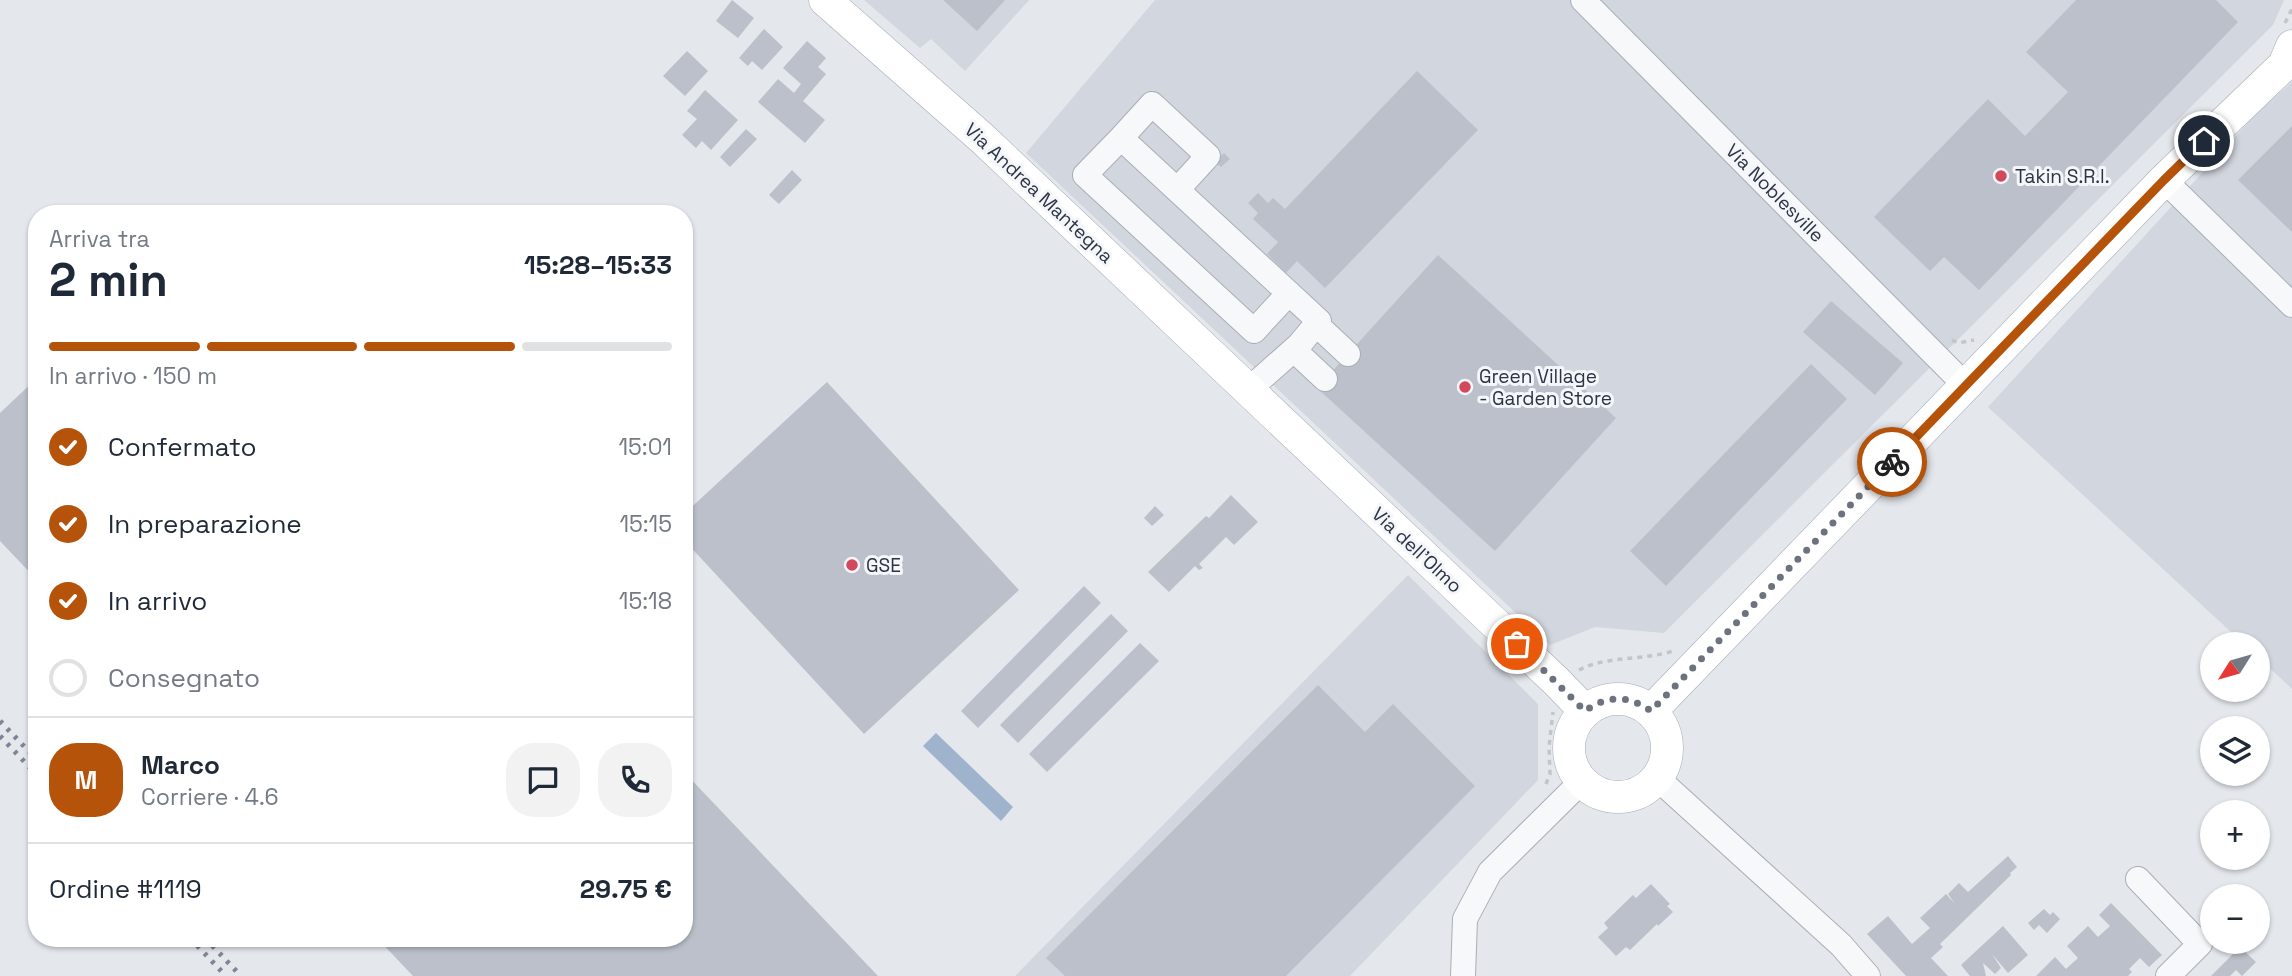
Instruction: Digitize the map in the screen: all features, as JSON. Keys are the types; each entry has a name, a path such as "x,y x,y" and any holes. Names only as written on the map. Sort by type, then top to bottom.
{"main road":[{"name":"Via Andrea Mantegna","path":"825,0 983,139 1247,391"},
{"path":"1651,711 2164,180 2290,57"},
{"name":"Via dell'Olmo","path":"1247,391 1585,711"},
{"path":"1623,699 1643,705 1651,711 1659,721 1667,743 1664,767 1657,778 1641,791 1621,797 1600,793 1583,781 1572,765 1569,746 1573,727 1585,711 1603,701 1623,699"}],"street":[{"name":"Via Noblesville","path":"1583,0 1966,386"},
{"path":"1177,190 1208,156 1152,104 1085,175 1254,331 1325,379"},
{"path":"1121,138 1319,321 1289,354 1247,391"},
{"path":"2164,180 2292,305"},
{"path":"1254,331 1289,293"},
{"path":"1317,325 1348,354"},
{"path":"1657,778 1841,945 1867,976"},
{"path":"1463,976 1465,919 1490,872 1583,781"},
{"path":"2138,879 2200,944 2168,976"},
{"path":"1841,945 1849,976"}],"path":[{"path":"1574,673 1592,664 1655,657 1674,651"}],"shaded area":[{"path":"864,0 1029,0 965,71 931,39 920,48"},
{"path":"1155,0 2284,0 2273,25 1664,633 1595,627 1550,645 1026,153"},
{"path":"2292,82 2292,689 2270,668 2270,632 2231,632 1988,407 2257,113"},
{"path":"1408,575 1538,704 1538,780 1350,976 1015,976"}],"water":[{"path":"936,733 1013,807 1001,821 923,746"}],"building":[{"path":"732,0 754,18 738,38 716,21"},
{"path":"943,0 1005,0 977,31"},
{"name":"Takin S.R.l.","path":"2076,0 2216,0 2238,22 1979,290 1944,257 1930,271 1874,217 1988,99 2025,136 2068,92 2026,52"},
{"path":"764,29 783,47 762,70 752,61 748,66 739,58"},
{"path":"807,41 826,58 818,67 826,74 803,101 825,120 805,143 758,102 778,79 794,93 801,84 783,68"},
{"path":"687,51 708,71 685,96 663,76"},
{"path":"1417,71 1478,130 1325,288 1297,261 1286,273 1267,254 1278,242 1253,219 1258,213 1248,203 1258,193 1268,203 1273,198 1285,209"},
{"path":"705,90 738,120 711,150 702,141 696,148 682,135 697,119 687,111"},
{"path":"2292,126 2292,232 2238,180"},
{"path":"746,129 757,139 730,167 720,157"},
{"path":"1224,153 1230,159 1221,167 1215,162"},
{"path":"792,170 802,180 779,204 769,195"},
{"path":"1438,255 1616,418 1495,551 1317,388"},
{"path":"1831,301 1903,363 1875,395 1803,332"},
{"path":"1811,364 1847,399 1666,586 1630,551"},
{"name":"GSE","path":"827,382 1019,590 864,734 693,550 693,506"},
{"path":"28,387 28,571 0,541 0,413"},
{"path":"1231,495 1258,522 1234,545 1226,537 1199,564 1203,568 1199,570 1195,566 1169,592 1148,572"},
{"path":"1155,506 1164,515 1152,526 1144,518"},
{"path":"1084,586 1101,603 978,728 961,711"},
{"path":"1111,614 1128,631 1018,743 1000,725"},
{"path":"1140,643 1159,661 1047,772 1029,754"},
{"path":"1318,685 1365,732 1393,704 1475,786 1286,976 1065,976 1046,958"},
{"path":"693,781 878,976 413,976 386,947 693,947"},
{"path":"2008,856 2017,867 2011,875 1940,944 1943,947 1931,958 1948,976 1906,976 1867,934 1888,916 1912,944 1930,928 1920,918 1946,894 1955,904 1948,894 1959,883 1968,892"},
{"path":"1651,884 1670,904 1667,906 1673,912 1630,950 1626,947 1616,956 1598,937 1608,928 1604,923 1633,895 1636,898"},
{"path":"2111,903 2162,955 2149,967 2140,958 2129,969 2132,972 2128,976 2036,976 2055,957 2066,969 2078,958 2067,946 2088,926 2098,937 2110,926 2099,915"},
{"path":"2044,909 2050,915 2053,912 2060,919 2047,933 2039,925 2034,930 2028,923"},
{"path":"2003,926 2028,955 2008,973 1992,954 2001,968 1995,974 1983,963 1986,976 1970,976 1961,965"},
{"path":"2233,954 2247,954 2256,962 2242,976 2236,970 2230,976 2211,976"}],"railway":[{"path":"0,721 28,751"},
{"path":"0,736 28,766"},
{"path":"199,947 226,976"},
{"path":"214,947 241,976"}],"way so far":[{"path":"1517,644 1585,711 1593,705 1613,699 1633,701 1651,711 1892,462"}],"place":[{"name":"Takin S.R.l.","path":"2001,176"},
{"name":"Green Village - Garden Store","path":"1465,387"},
{"name":"GSE","path":"852,565"}],"route":[{"path":"1892,462 2204,141"}]}
